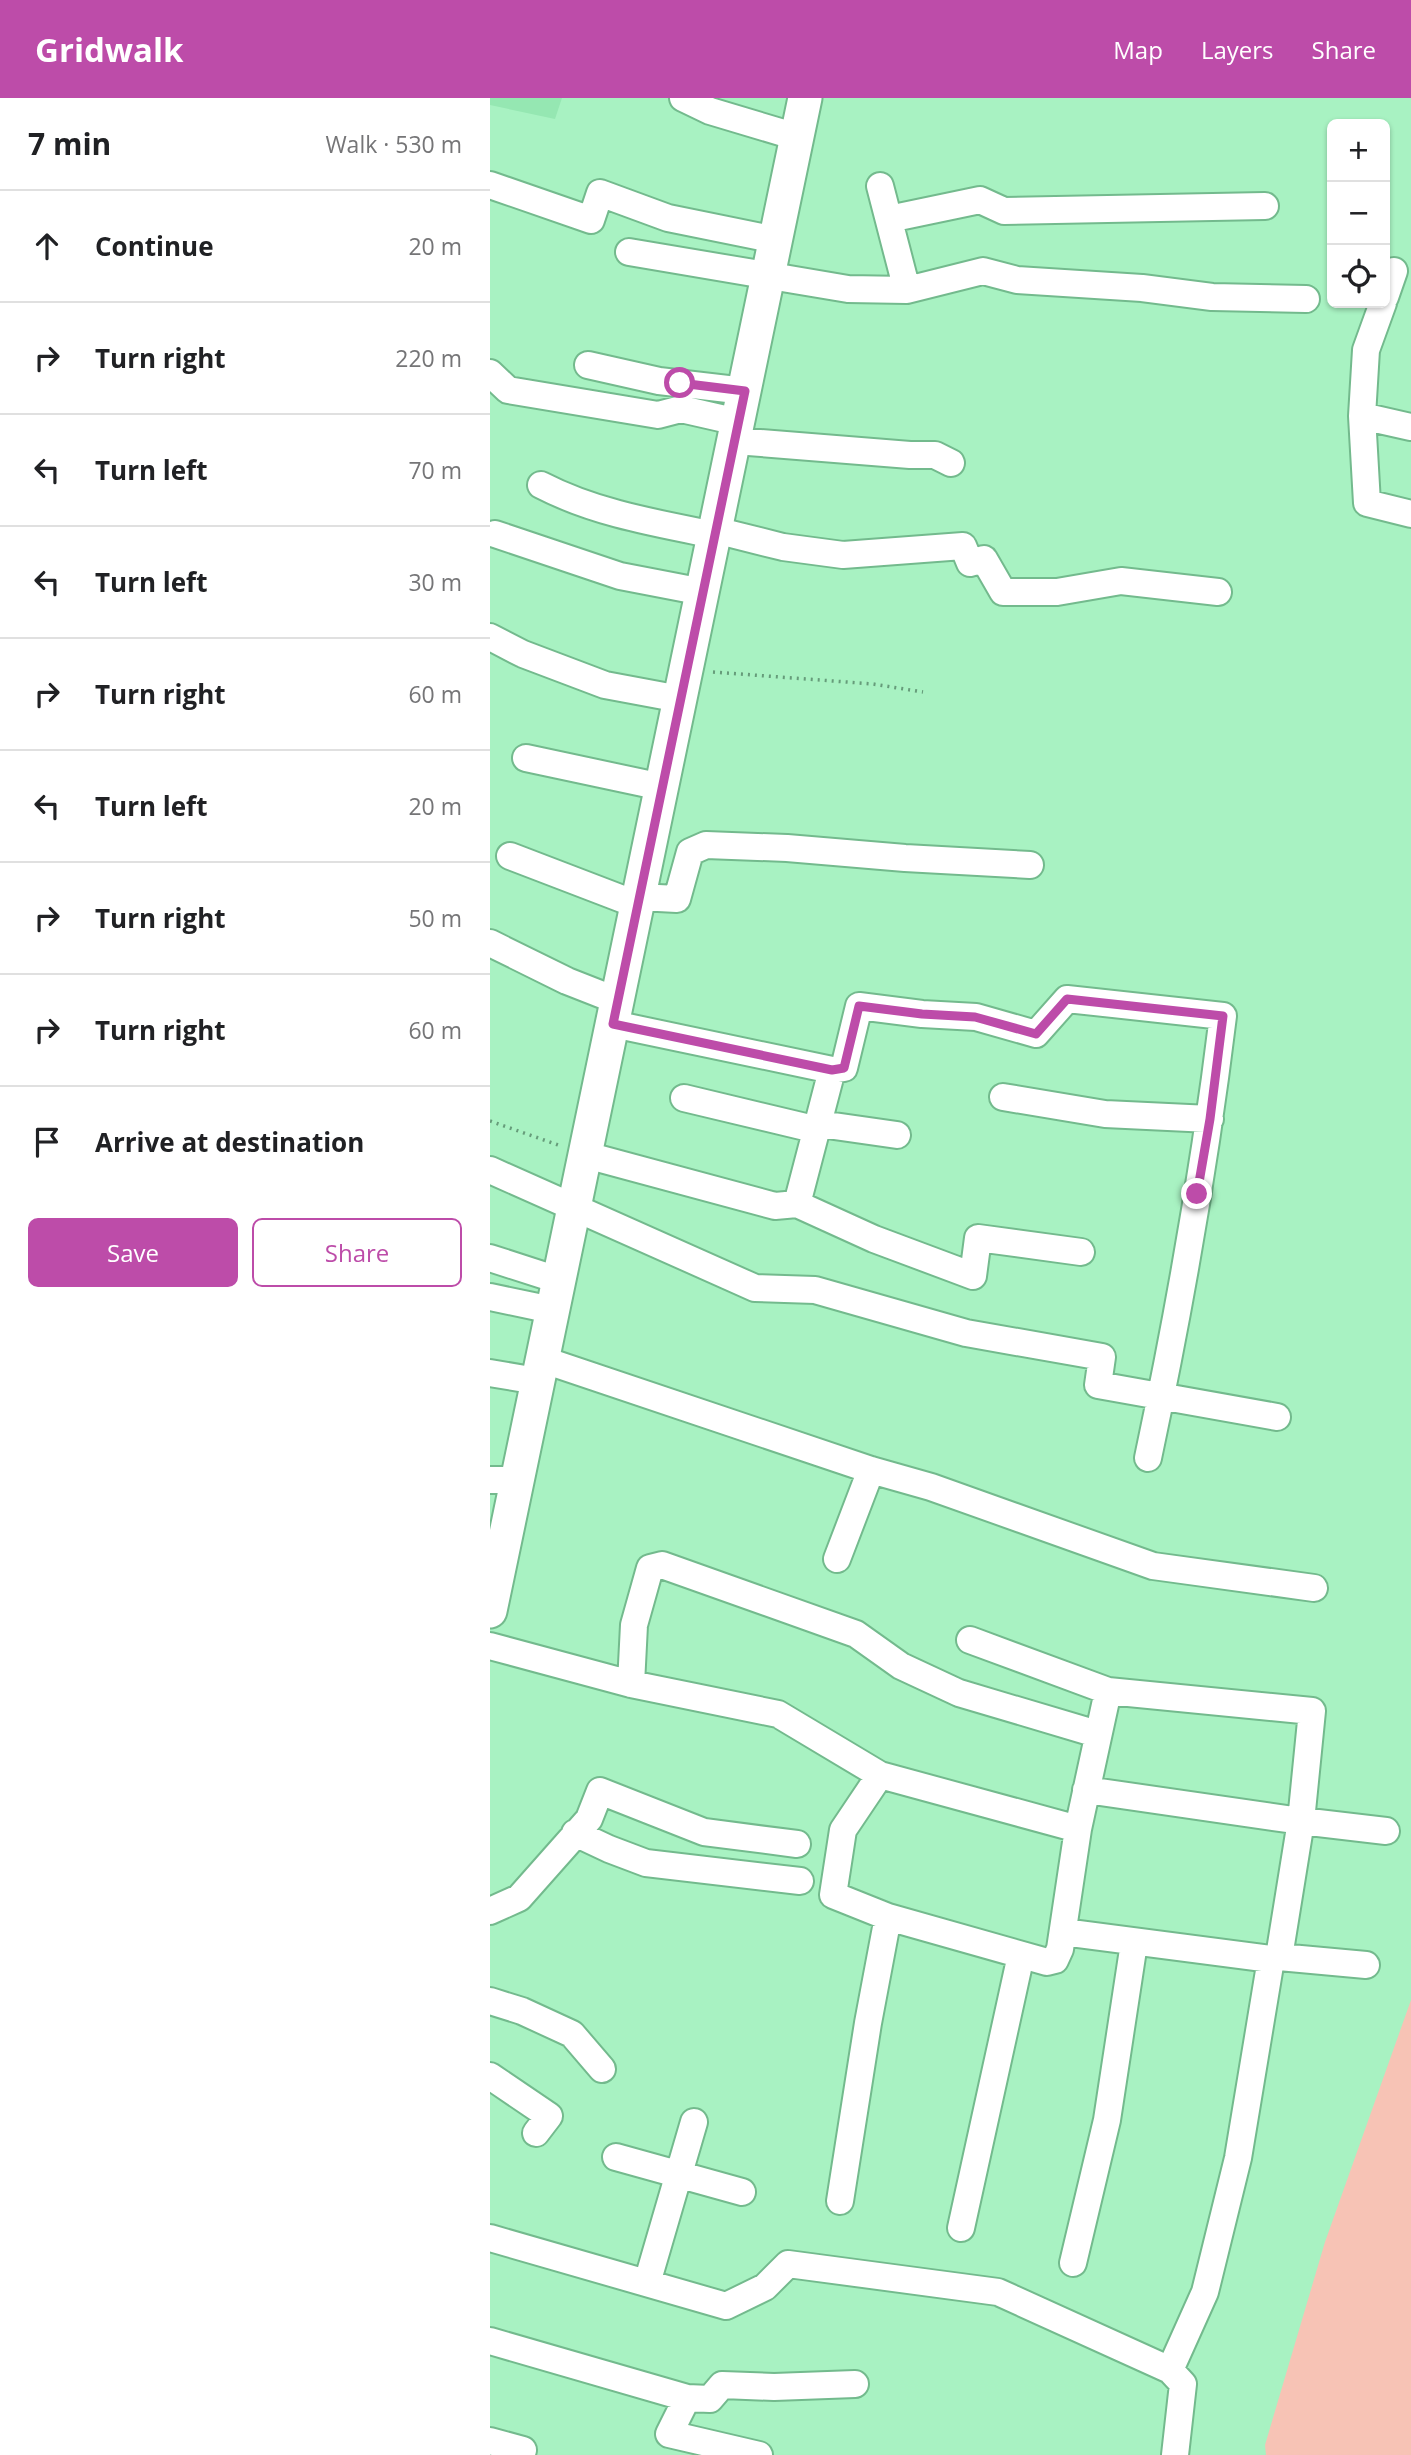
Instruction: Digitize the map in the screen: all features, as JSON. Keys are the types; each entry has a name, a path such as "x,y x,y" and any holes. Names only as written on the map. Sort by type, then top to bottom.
{"main road":[{"path":"490,1611 503,1480 539,1370 586,1156 805,98"}],"street":[{"path":"683,98 710,111 797,137"},
{"path":"490,184 591,220 600,193 668,218 776,240"},
{"path":"880,186 907,290"},
{"path":"889,219 980,200 1004,211 1265,206"},
{"path":"629,253 848,289 907,290 983,271 1017,280 1142,288 1212,297 1306,299"},
{"path":"1390,283 1394,271"},
{"path":"1381,308 1366,350 1362,416 1367,503 1411,514"},
{"path":"588,365 659,381 739,418"},
{"path":"490,373 508,390 657,415 681,409 739,418 873,452 935,455 951,463"},
{"path":"1362,416 1411,427"},
{"path":"541,485 573,501 637,520 783,547 843,555 963,547 970,563 984,559 1003,592 1057,592 1122,581 1218,592"},
{"path":"495,534 620,576 703,592"},
{"path":"490,636 523,654 605,685 683,685"},
{"path":"526,758 662,788"},
{"path":"510,856 638,901 677,899 690,852 706,845 1030,865"},
{"path":"490,943 567,981 615,1012 832,1070 844,1068 859,1006 975,1017 1036,1034 1067,999 1223,1016 1210,1119 1148,1458"},
{"path":"797,1204 832,1070"},
{"path":"1003,1097 1105,1114 1210,1119"},
{"path":"684,1098 819,1127 897,1135"},
{"path":"586,1156 775,1206 797,1204 874,1239 973,1276 978,1238 1081,1252"},
{"path":"490,1170 755,1288 815,1290 960,1331 1102,1357 1098,1385 1277,1417"},
{"path":"490,1258 555,1295"},
{"path":"490,1297 555,1295"},
{"path":"490,1373 539,1370 931,1487 1153,1566 1314,1588"},
{"path":"837,1559 871,1470"},
{"path":"631,1684 634,1625 650,1569 662,1565 856,1634 901,1665 959,1693 1097,1734"},
{"path":"970,1640 1108,1691 1312,1711 1301,1821 1238,2158 1205,2292 1170,2370"},
{"path":"490,1646 631,1684 778,1714 880,1775 1078,1829"},
{"path":"880,1775 843,1830 833,1895 888,1917 1047,1962 1055,1960 1060,1949 1078,1829 1108,1691"},
{"path":"1086,1790 1386,1831"},
{"path":"490,1911 519,1898 589,1818 600,1791 704,1832 797,1844"},
{"path":"575,1833 646,1863 800,1881"},
{"path":"840,2201 888,1917"},
{"path":"1063,1933 1275,1958 1366,1965"},
{"path":"1073,2263 1107,2120 1134,1943"},
{"path":"961,2228 1021,1955"},
{"path":"490,2001 522,2011 572,2034 602,2069"},
{"path":"490,2076 549,2116 536,2133"},
{"path":"647,2283 694,2122"},
{"path":"616,2157 742,2192"},
{"path":"490,2238 726,2306 765,2287 788,2264 998,2292 1170,2370 1183,2384 1175,2455"},
{"path":"490,2341 687,2398 710,2399 722,2385 774,2387 855,2384"},
{"path":"687,2398 669,2434 759,2455"},
{"path":"490,2441 523,2450"}],"path":[{"path":"683,685 776,675 873,684 923,692"},
{"path":"490,1121 586,1156"}],"shaded area":[{"path":"490,98 562,98 555,119 490,105"},
{"path":"1411,2000 1411,2455 1266,2455 1265,2445 1325,2242"}],"route":[{"path":"680,383 745,391 613,1024 832,1070 844,1068 859,1006 975,1017 1036,1034 1067,999 1223,1016 1197,1194"}]}
